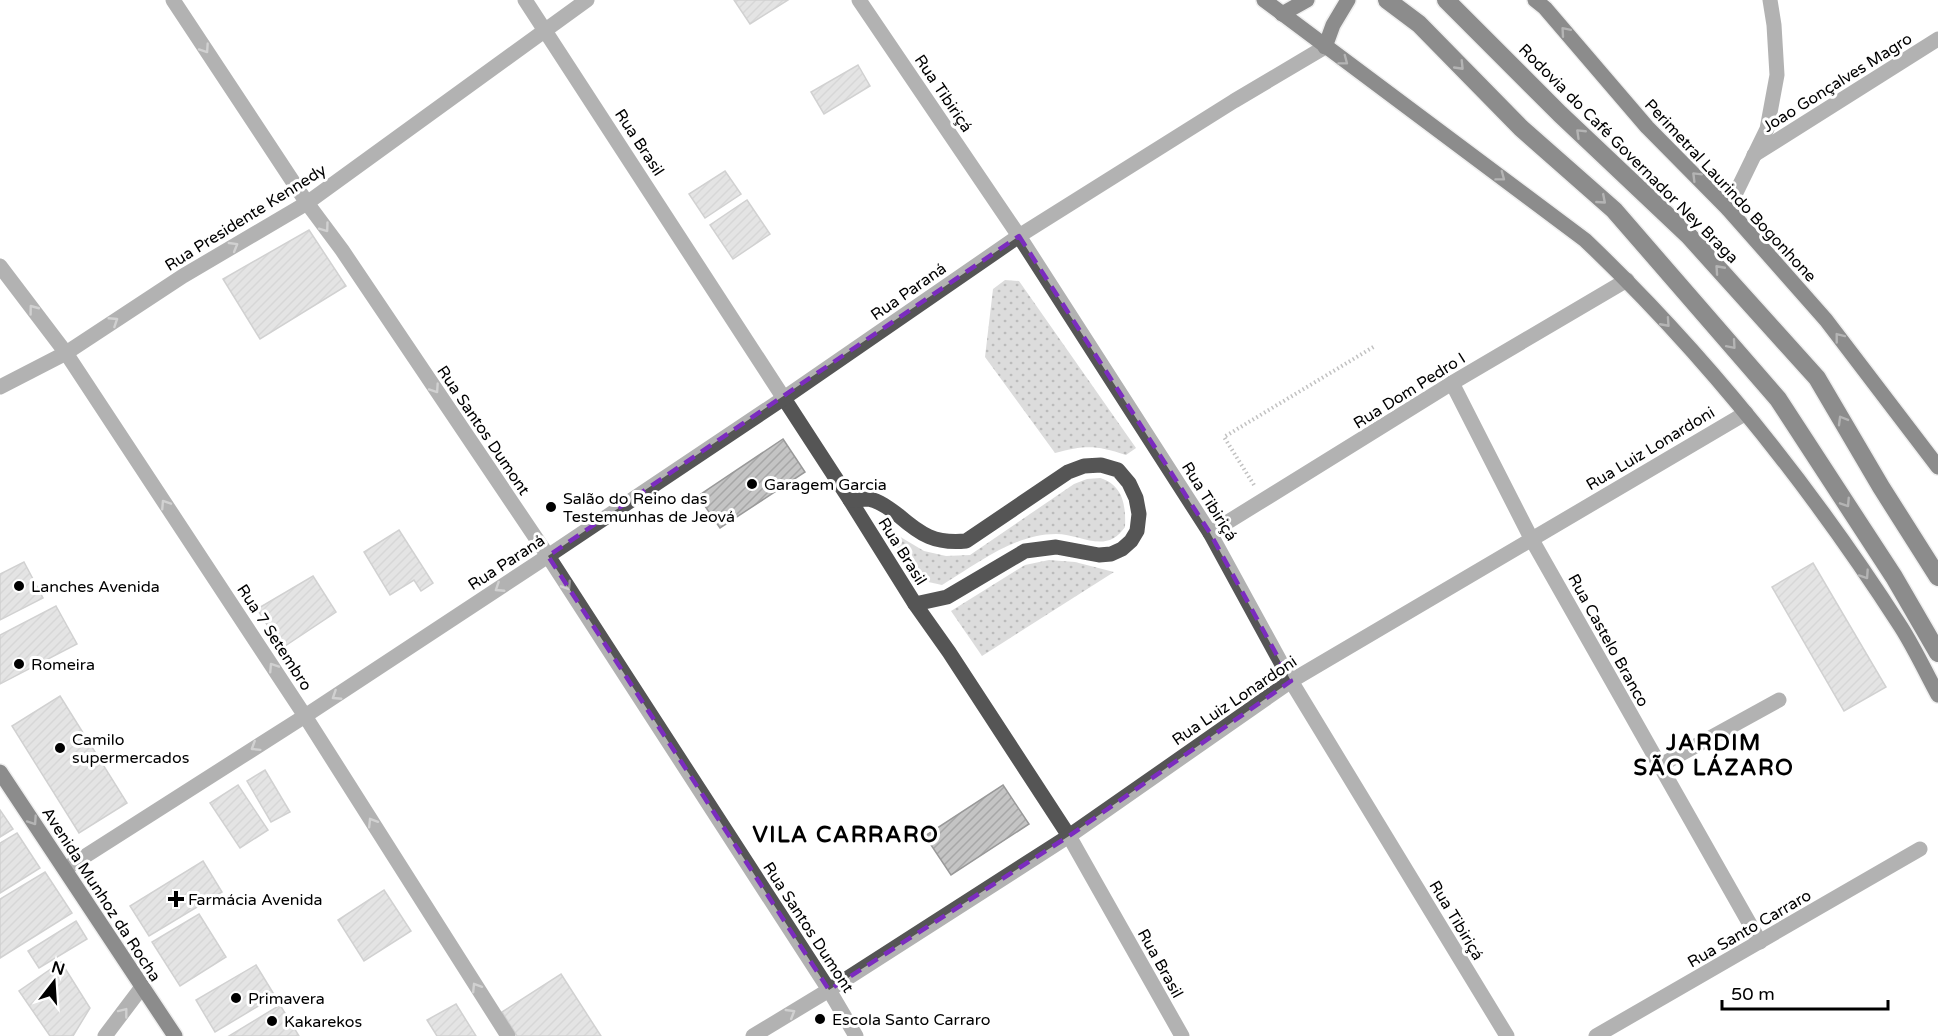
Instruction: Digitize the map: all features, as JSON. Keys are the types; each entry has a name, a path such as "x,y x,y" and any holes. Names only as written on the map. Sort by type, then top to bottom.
{"highway":[{"path":"1388,0 1419,24 1521,128 1614,210 1778,399 1894,576 1938,653"},
{"name":"Rodovia do Café Governador Ney Braga","path":"1446,0 1560,114 1689,236 1817,378 1881,487 1938,577"}],"main road":[{"path":"1264,0 1585,240 1627,280 1746,413 1826,517 1902,629 1938,695"},
{"path":"1282,14 1307,0"},
{"path":"1325,47 1333,25 1348,0"},
{"name":"Perimetral Laurindo Bogonhone","path":"1535,0 1545,8 1647,127 1728,209 1826,320 1938,467"},
{"name":"Avenida Munhoz da Rocha","path":"0,772 175,1036"}],"street":[{"name":"Rua Santos Dumont","path":"173,0 307,203 342,250 548,556 829,990 856,1036"},
{"name":"Rua Brasil","path":"525,0 850,500 915,604 1069,836 1182,1036"},
{"name":"Rua Presidente Kennedy","path":"0,387 66,353 183,276 307,203 587,0"},
{"name":"Rua Tibiriçá","path":"859,0 1019,236 1210,532 1291,681 1507,1036"},
{"path":"1728,209 1767,129 1777,75 1770,0"},
{"name":"Joao Gonçalves Magro","path":"1754,155 1938,39"},
{"name":"Rua Paraná","path":"65,869 305,716 548,556 784,398 1019,236 1234,101 1325,47"},
{"name":"Rua 7 Setembro","path":"0,266 66,353 305,716 508,1036"},
{"name":"Rua Dom Pedro I","path":"1210,532 1452,383 1627,280"},
{"name":"Rua Castelo Branco","path":"1452,383 1532,540 1760,942"},
{"name":"Rua Luiz Lonardoni","path":"753,1036 1069,836 1291,681 1746,413"},
{"path":"850,500 871,500 887,506 930,538 947,543 966,542 1068,472 1084,466 1101,465 1118,470 1129,483 1136,498 1139,514 1137,531 1122,549 1111,554 1099,555 1056,547 1025,551 947,597 915,604"},
{"path":"1659,766 1779,700"},
{"name":"Rua Santo Carraro","path":"1596,1036 1920,849"},
{"path":"105,1036 142,987"}],"path":[{"path":"1263,501 1224,437 1375,346"}],"highlighted area":[{"path":"1019,236 1210,533 1291,681 1069,836 829,990 548,556"}],"shaded area":[{"path":"1005,280 1019,281 1136,448 1126,455 1090,447 1055,453 985,357 993,289"},
{"path":"1100,478 1114,486 1122,497 1125,527 1118,535 1102,542 1056,534 1025,539 996,552 942,585 915,579 887,529 924,551 946,556 970,555 1074,484 1087,479"},
{"path":"1049,560 1075,562 1114,572 982,656 951,611 1025,565"}],"building":[{"path":"734,0 788,0 750,24"},
{"path":"858,65 870,86 824,114 811,92"},
{"path":"725,171 741,194 705,218 689,194"},
{"path":"747,200 770,234 733,259 710,225"},
{"path":"309,230 346,286 260,339 223,279"},
{"name":"Garagem Garcia","path":"783,439 805,472 720,528 698,496"},
{"path":"399,530 433,583 421,591 414,580 390,595 364,552"},
{"name":"Lanches Avenida","path":"24,562 43,598 0,620 0,574"},
{"path":"1813,563 1886,687 1844,711 1772,587"},
{"path":"313,576 336,612 282,648 257,609"},
{"name":"Romeira","path":"56,606 77,644 0,684 0,635"},
{"name":"Camilo supermercados","path":"60,696 127,803 79,833 12,726"},
{"path":"265,770 290,812 271,822 247,781"},
{"path":"238,785 268,830 240,848 210,803"},
{"path":"1003,785 1029,824 951,875 925,836"},
{"path":"0,810 13,829 0,837"},
{"path":"17,833 40,868 0,893 0,843"},
{"name":"Farmácia Avenida","path":"203,861 222,892 149,936 130,906"},
{"path":"45,872 72,913 0,958 0,899"},
{"path":"384,890 411,931 364,961 338,920"},
{"path":"199,914 226,957 180,986 152,942"},
{"path":"76,921 87,939 39,968 28,951"},
{"path":"61,962 90,1008 73,1036 50,1036 19,991"},
{"name":"Primavera","path":"256,965 275,996 215,1032 196,1000"},
{"path":"561,974 601,1036 517,1036 502,1012"},
{"path":"456,1004 476,1036 437,1036 427,1020"},
{"name":"Kakarekos","path":"280,1005 299,1036 229,1036"}],"place":[{"name":"Garagem Garcia","path":"752,484"},
{"name":"Salão do Reino das Testemunhas de Jeová","path":"551,507"},
{"name":"Lanches Avenida","path":"19,586"},
{"name":"Romeira","path":"19,664"},
{"name":"Camilo supermercados","path":"60,748"},
{"name":"Farmácia Avenida","path":"176,899"},
{"name":"Primavera","path":"236,998"},
{"name":"Escola Santo Carraro","path":"820,1019"},
{"name":"Kakarekos","path":"272,1021"}],"district":[{"name":"JARDIM SÃO LÁZARO","path":"1714,754"},
{"name":"VILA CARRARO","path":"846,834"}]}
